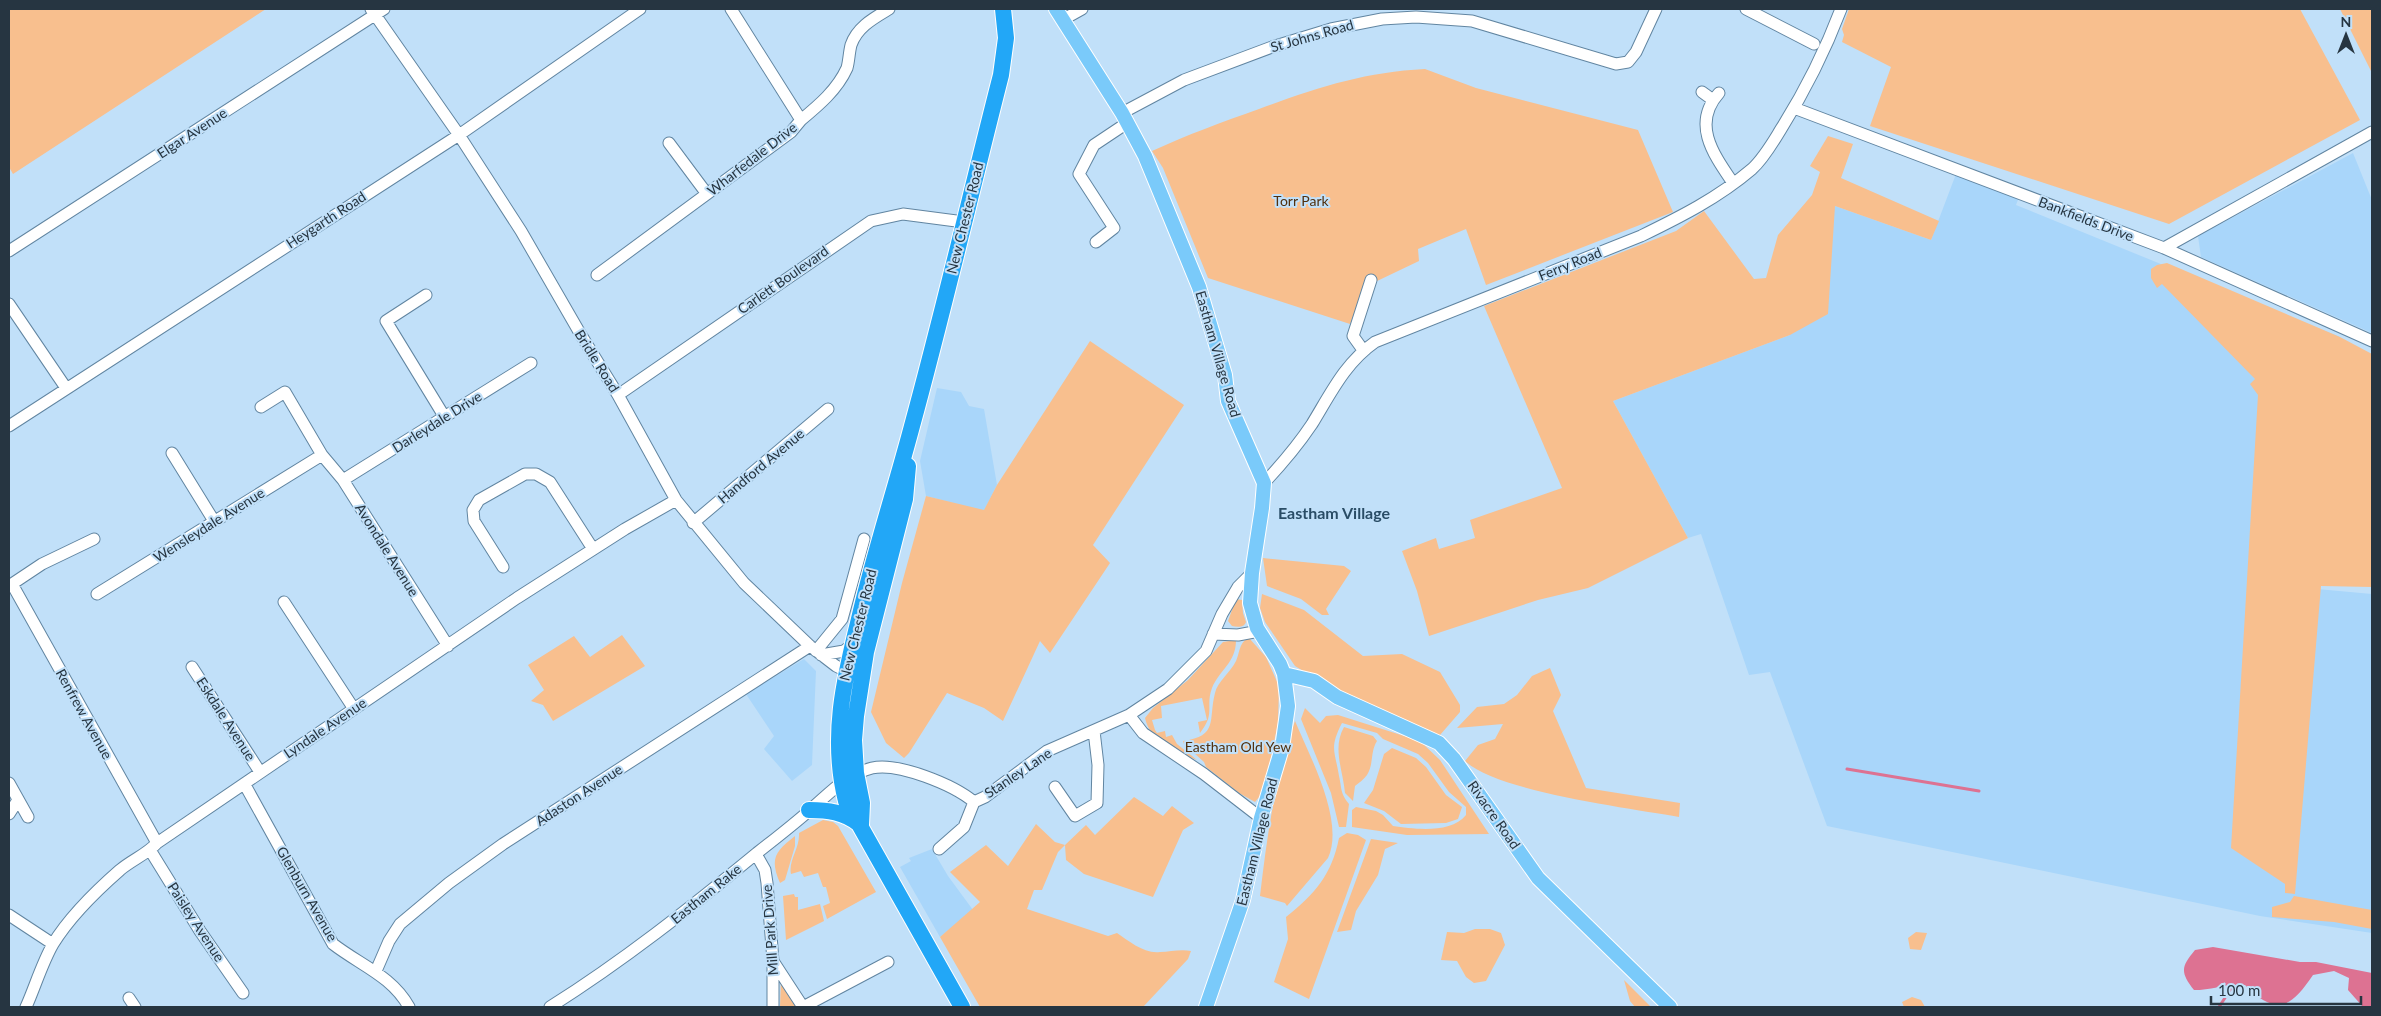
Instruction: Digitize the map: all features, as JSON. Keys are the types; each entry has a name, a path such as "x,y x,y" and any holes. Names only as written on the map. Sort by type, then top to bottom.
{"highway":[{"name":"New Chester Road","path":"861,825 862,803 856,773 854,734 852,645 912,426 1001,74 1006,38 1005,11"},
{"name":"New Chester Road","path":"912,426 905,498 866,652 854,674 838,721 841,782 846,801 962,1007"},
{"path":"810,810 834,812 850,817 861,825"}],"main road":[{"name":"Eastham Village Road","path":"1060,14 1125,118 1145,156 1199,287 1225,376 1228,400 1264,483 1250,603 1259,631 1280,664 1284,674 1288,706 1282,748 1261,818 1235,928 1212,985 1206,1007"},
{"name":"Rivacre Road","path":"1284,674 1314,681 1337,697 1439,743 1454,759 1538,878 1670,1007"}],"street":[{"name":"Heygarth Road","path":"9,426 459,135 640,9"},
{"name":"Wharfedale Drive","path":"597,276 792,132 801,120 731,9"},
{"path":"801,120 834,90 847,67 852,44 859,31 866,23 889,9"},
{"path":"1060,14 1082,9"},
{"name":"St Johns Road","path":"1125,118 1184,80 1272,47 1331,30 1382,19 1416,17 1472,22 1616,64 1628,62 1636,52 1656,9"},
{"path":"1746,9 1814,44"},
{"name":"Ferry Road","path":"1264,483 1282,464 1311,426 1341,374 1363,350 1388,335 1641,236 1684,216 1721,193 1753,167 1769,148 1794,108 1825,49 1840,9"},
{"name":"Bridle Road","path":"377,11 521,230 581,335 618,394 676,500 744,583 816,651 854,674"},
{"name":"Elgar Avenue","path":"9,251 377,11"},
{"path":"1702,92 1716,97 1705,118 1706,135 1733,183"},
{"name":"Bankfields Drive","path":"1794,108 2164,248 2372,341"},
{"path":"1096,242 1114,228 1080,174 1094,145 1125,118"},
{"path":"2164,248 2372,132"},
{"path":"669,143 707,194"},
{"name":"Carlett Boulevard","path":"618,394 871,221 903,214 964,222"},
{"path":"1363,350 1353,336 1371,280"},
{"path":"426,296 386,320 444,416"},
{"path":"9,304 66,388"},
{"name":"Darleydale Drive","path":"343,480 531,363"},
{"name":"Avondale Avenue","path":"261,407 285,392 322,456 343,480 448,646"},
{"name":"Handford Avenue","path":"693,523 828,409"},
{"path":"172,453 214,521"},
{"name":"Wensleydale Avenue","path":"97,594 322,456"},
{"path":"503,567 474,521 473,510 479,500 525,474 536,474 550,482 593,549"},
{"name":"Lyndale Avenue","path":"26,1007 53,944 81,908 139,856 517,598 593,549 676,500"},
{"path":"10,585 42,564 94,539"},
{"name":"New Chester Road","path":"816,651 842,620 864,539"},
{"name":"Stanley Lane","path":"856,773 874,768 915,772 952,787 974,802 985,797 1047,751 1129,715 1168,689 1206,651 1222,614 1238,587 1252,573"},
{"name":"Renfrew Avenue","path":"10,585 154,847"},
{"path":"284,602 354,709"},
{"path":"1214,634 1238,635 1259,631"},
{"path":"816,651 844,651 852,645"},
{"name":"Adaston Avenue","path":"376,971 389,940 400,924 449,883 503,844 816,651"},
{"name":"Eskdale Avenue","path":"192,667 260,772"},
{"path":"1129,715 1144,733 1204,774 1261,818"},
{"path":"1055,787 1076,816 1097,803 1098,764 1094,731"},
{"name":"Eastham Rake","path":"550,1007 640,947 810,810 841,782 856,773"},
{"path":"9,783 28,818"},
{"name":"Glenburn Avenue","path":"245,785 333,944 351,958 376,971 398,990 409,1007"},
{"path":"9,814 18,800"},
{"path":"939,849 964,827 974,802"},
{"name":"Paisley Avenue","path":"154,847 200,931 243,993"},
{"name":"Mill Park Drive","path":"756,854 765,870 767,883 773,961 773,1007"},
{"path":"9,915 53,944"},
{"path":"773,961 803,1007 888,962"}],"shaded area":[{"path":"2353,153 2372,200 2372,333 2201,257 2198,236"},
{"path":"1956,174 2019,197 2016,205 2340,337 2317,589 2372,594 2372,933 2260,916 1827,826 1770,672 1749,675 1701,534 1688,538 1613,401 1790,335 1835,206 1931,240"},
{"path":"937,388 961,392 969,406 984,409 997,485 984,511 926,496 920,461"},
{"path":"804,659 816,671 812,765 792,781 764,749 774,736 746,694"},
{"path":"932,849 948,876 973,910 940,937 900,867 911,861 909,858"},
{"path":"2213,947 2300,962 2316,962 2372,973 2372,1007 2363,1007 2348,990 2349,978 2334,971 2313,975 2297,995 2290,1001 2282,1004 2265,1001 2245,985 2194,990 2184,974 2185,965 2195,950"}],"green space":[{"path":"9,9 266,9 13,174 9,167"},
{"path":"1849,9 2300,9 2360,120 2169,224 1870,126 1891,67 1842,42 1844,35 1842,29"},
{"path":"2340,9 2372,9 2372,73"},
{"name":"Torr Park","path":"1425,69 1476,88 1638,130 1673,212 1486,285 1466,229 1418,249 1419,261 1375,282 1368,279 1350,324 1208,278 1163,168 1152,151 1218,124 1320,88 1361,77"},
{"path":"1828,136 1853,144 1841,178 1939,221 1931,240 1835,206 1828,314 1790,335 1613,401 1688,538 1588,588 1538,600 1429,636 1417,591 1402,551 1436,538 1439,549 1475,538 1470,520 1562,488 1484,306 1676,231 1704,211 1754,279 1766,278 1778,235 1812,195 1820,172 1810,166"},
{"path":"2167,263 2340,337 2372,354 2372,587 2321,586 2295,894 2285,893 2285,884 2231,848 2258,395 2250,384 2255,379 2162,284 2157,288 2151,278 2151,269 2157,265"},
{"path":"1090,341 1184,405 1093,545 1110,563 1050,653 1040,641 1003,721 984,708 947,693 904,758 886,743 871,712 902,583 926,496 984,510 997,485"},
{"path":"1263,558 1344,566 1351,571 1326,609 1329,615 1322,615 1301,599 1267,586"},
{"path":"1262,594 1304,610 1363,656 1402,654 1440,672 1460,705 1460,712 1440,735 1433,737 1352,701 1295,666 1265,622 1260,608"},
{"path":"1236,599 1242,600 1246,622 1240,627 1232,626 1228,621"},
{"path":"622,635 645,666 553,721 543,705 531,701 544,690 528,665 574,636 590,657"},
{"name":"Eastham Old Yew","path":"1249,638 1266,657 1279,686 1278,723 1264,791 1255,802 1239,793 1206,767 1204,762 1183,741 1194,739 1207,731 1210,725 1216,689 1234,665 1243,642"},
{"path":"1236,640 1231,660 1212,688 1208,720 1200,733 1198,722 1207,720 1202,698 1161,706 1162,718 1152,720 1157,733 1165,731 1166,737 1172,735 1177,744 1197,760 1158,740 1152,734 1145,718 1153,708 1188,680 1223,642"},
{"path":"1550,668 1561,695 1553,711 1586,788 1680,803 1679,817 1598,804 1534,790 1505,782 1482,772 1465,761 1478,745 1495,739 1503,724 1457,728 1477,707 1504,704 1517,695 1532,676"},
{"path":"1305,708 1320,723 1326,716 1338,715 1420,741 1440,760 1489,834 1407,835 1352,827 1352,810 1356,807 1376,811 1383,815 1393,826 1432,829 1442,828 1459,821 1466,815 1466,807 1449,792 1428,763 1418,754 1383,739 1377,733 1342,723 1335,738 1334,750 1342,791 1349,804 1346,827 1339,827 1331,793 1301,719"},
{"path":"1295,721 1324,789 1332,826 1332,843 1328,858 1287,906 1285,903 1260,896 1277,785"},
{"path":"1344,727 1373,736 1377,741 1373,749 1371,767 1367,775 1355,786 1353,801 1345,793 1339,759 1339,743"},
{"path":"1392,748 1416,758 1426,767 1446,795 1462,807 1458,819 1446,823 1401,824 1384,811 1364,803 1373,790 1384,754"},
{"path":"1134,797 1163,816 1172,806 1194,823 1183,830 1153,897 1084,874 1066,860 1065,845 1086,825 1095,835"},
{"path":"823,820 833,822 838,826 876,892 827,919 823,906 830,903 826,887 823,887 818,873 804,877 801,871 791,874 792,859 798,844 799,833"},
{"path":"1036,824 1055,842 1065,845 1058,852 1042,890 1034,890 1027,909 1108,936 1117,933 1148,951 1191,951 1188,959 1143,1007 980,1007 940,937 980,902 950,872 986,845 1008,866"},
{"path":"1347,833 1358,835 1366,840 1309,999 1274,982 1288,939 1286,917 1306,900 1321,882 1332,862 1339,838"},
{"path":"795,836 795,846 785,880 780,883 775,867 776,856 783,846"},
{"path":"1371,839 1398,843 1385,849 1378,875 1356,911 1351,930 1337,932"},
{"path":"794,894 795,897 798,897 798,910 820,904 824,921 786,940 783,896"},
{"path":"2294,896 2372,910 2372,929 2334,922 2272,917 2272,907 2290,902"},
{"path":"1475,929 1490,929 1501,933 1505,945 1486,981 1474,983 1466,977 1457,961 1441,960 1447,932 1464,933"},
{"path":"1916,932 1927,933 1921,950 1910,949 1908,938"},
{"path":"781,980 799,1007 780,1007"},
{"path":"1624,980 1651,1007 1635,1007 1630,1001"},
{"path":"1912,997 1921,1000 1925,1007 1904,1007 1902,1002"}],"waterway":[{"path":"1847,769 1979,791"},
{"path":"2219,1007 2234,984"}],"district":[{"name":"Eastham Village","path":"1334,513"}]}
